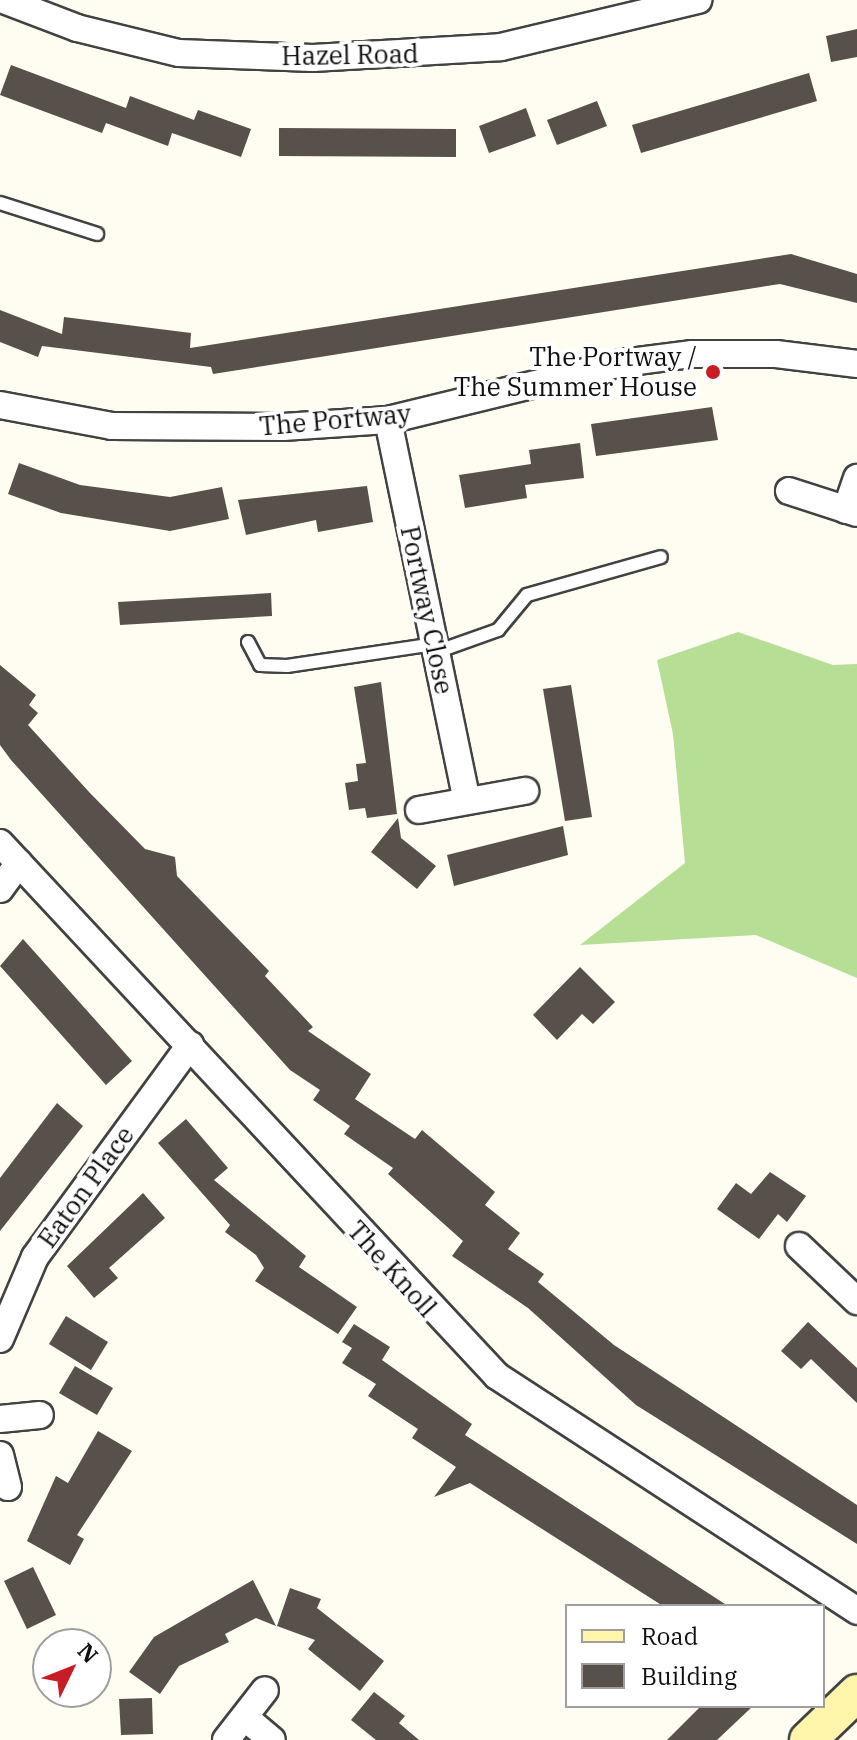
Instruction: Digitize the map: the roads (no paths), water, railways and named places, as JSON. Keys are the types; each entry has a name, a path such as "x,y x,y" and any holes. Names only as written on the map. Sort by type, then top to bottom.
{"street":[{"name":"Hazel Road","path":"4,0 77,28 179,53 313,58 501,47 698,0"},
{"name":"The Portway","path":"0,405 112,426 199,430 388,420 678,356 776,354 857,364"},
{"name":"Portway Close","path":"388,420 467,800"},
{"path":"789,491 852,512 857,478"},
{"path":"419,810 525,791"},
{"name":"The Knoll","path":"0,843 497,1376 857,1611"},
{"path":"0,889 19,863"},
{"name":"Eaton Place","path":"0,1339 35,1257 190,1045"},
{"path":"799,1246 857,1301"},
{"path":"0,1419 40,1415"},
{"path":"0,1455 8,1487"},
{"path":"226,1740 248,1720 265,1690"},
{"path":"808,1740 857,1693"},
{"path":"248,1720 272,1740"}],"lane":[{"path":"0,203 97,234"},
{"path":"248,642 260,665 287,666 435,648 498,630 527,595 661,557"}],"place":[{"name":"The Portway / The Summer House","path":"713,372"}]}
